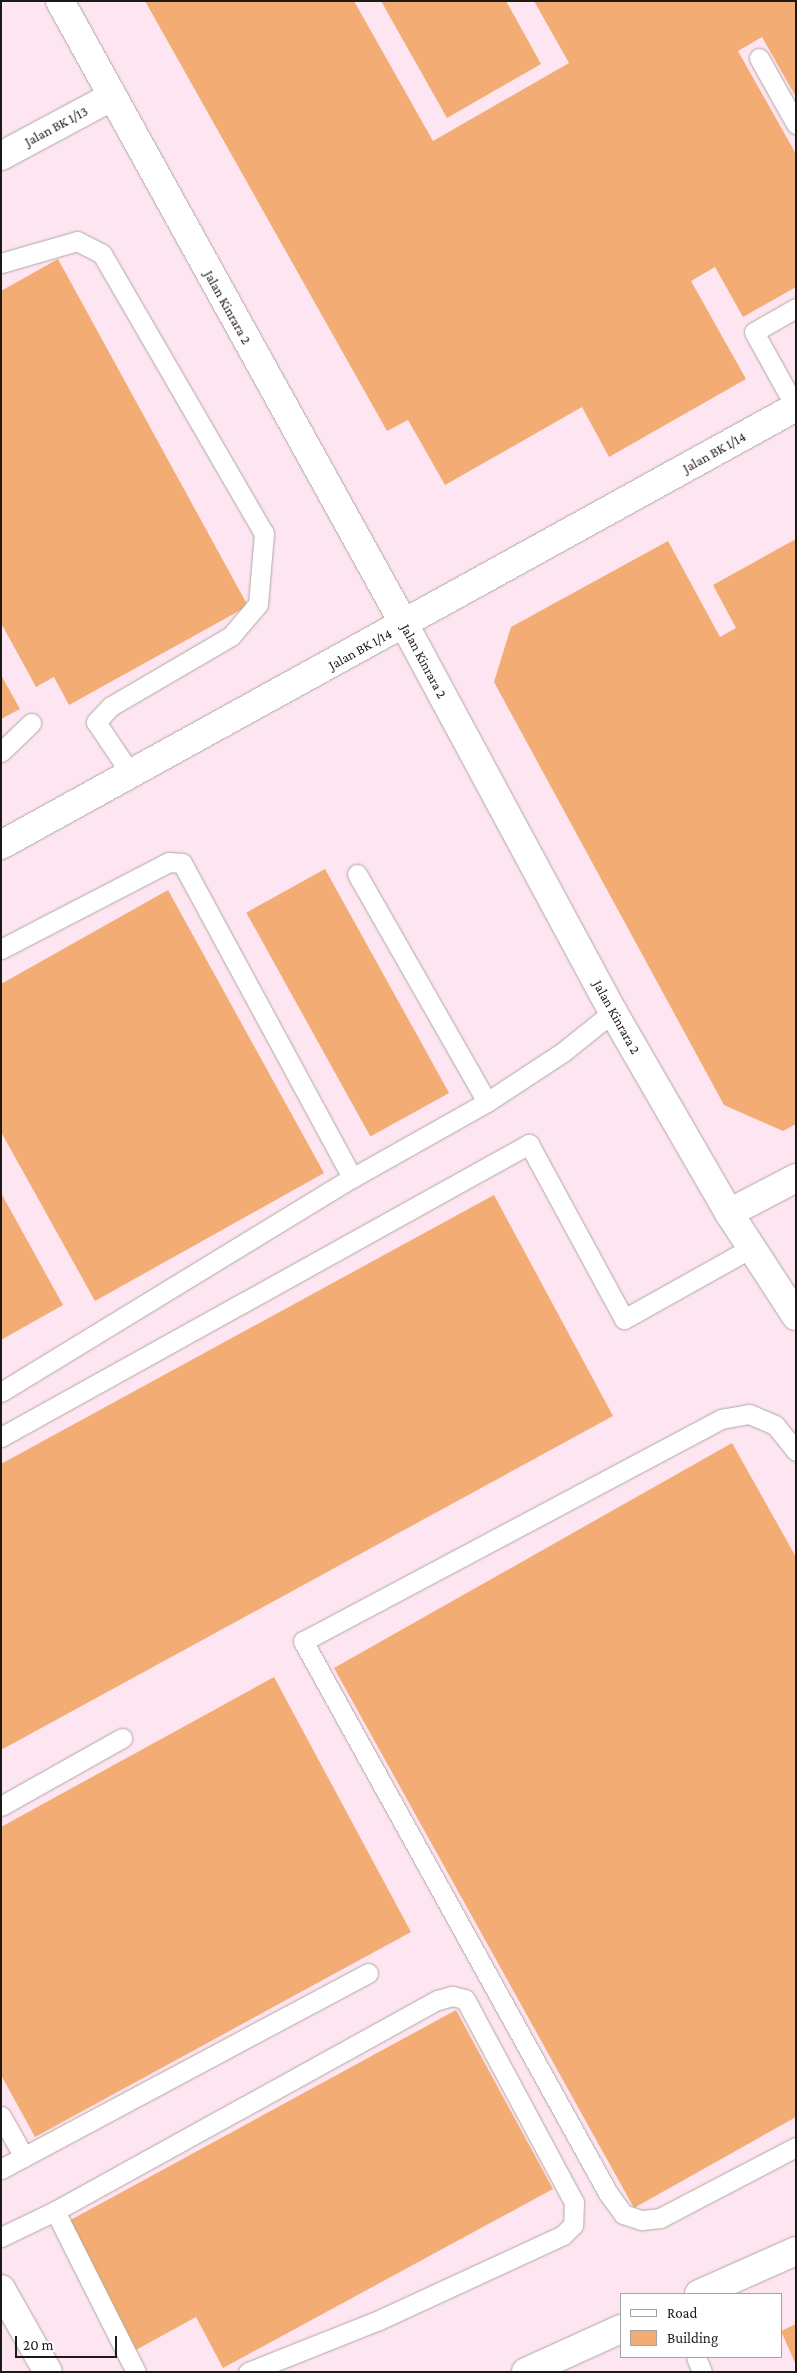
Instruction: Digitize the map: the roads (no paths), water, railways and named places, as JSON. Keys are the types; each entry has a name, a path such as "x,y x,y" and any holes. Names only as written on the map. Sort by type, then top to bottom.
{"street":[{"name":"Jalan Kinrara 2","path":"60,1 111,97 404,624 614,1012 729,1213 796,1316"},
{"name":"Jalan BK 1/13","path":"1,156 111,97"},
{"name":"Jalan BK 1/14","path":"3,841 131,774 796,407"},
{"path":"729,1213 796,1178"},
{"path":"700,2293 796,2250"},
{"path":"1,2289 48,2372"},
{"path":"526,2372 620,2329"}],"lane":[{"path":"759,58 796,124"},
{"path":"1,263 77,241 102,254 264,533 258,604 231,636 111,706 96,722 131,774"},
{"path":"796,308 754,332 796,407"},
{"path":"1,752 31,723"},
{"path":"1,949 169,862 182,863 352,1178"},
{"path":"357,874 487,1102"},
{"path":"1,1392 352,1178 487,1102 563,1052 614,1012"},
{"path":"1,1437 528,1144 624,1319 751,1248"},
{"path":"796,1451 775,1425 748,1414 721,1419 303,1640 608,2193 623,2214 642,2220 660,2218 796,2147"},
{"path":"1,1806 122,1738"},
{"path":"1,2169 368,1973"},
{"path":"1,2237 55,2211 438,2000 452,1996 465,1999 574,2202 573,2224 564,2235 388,2316 248,2372"},
{"path":"1,2116 24,2157"},
{"path":"55,2211 136,2372"},
{"path":"696,2358 702,2372"}]}
